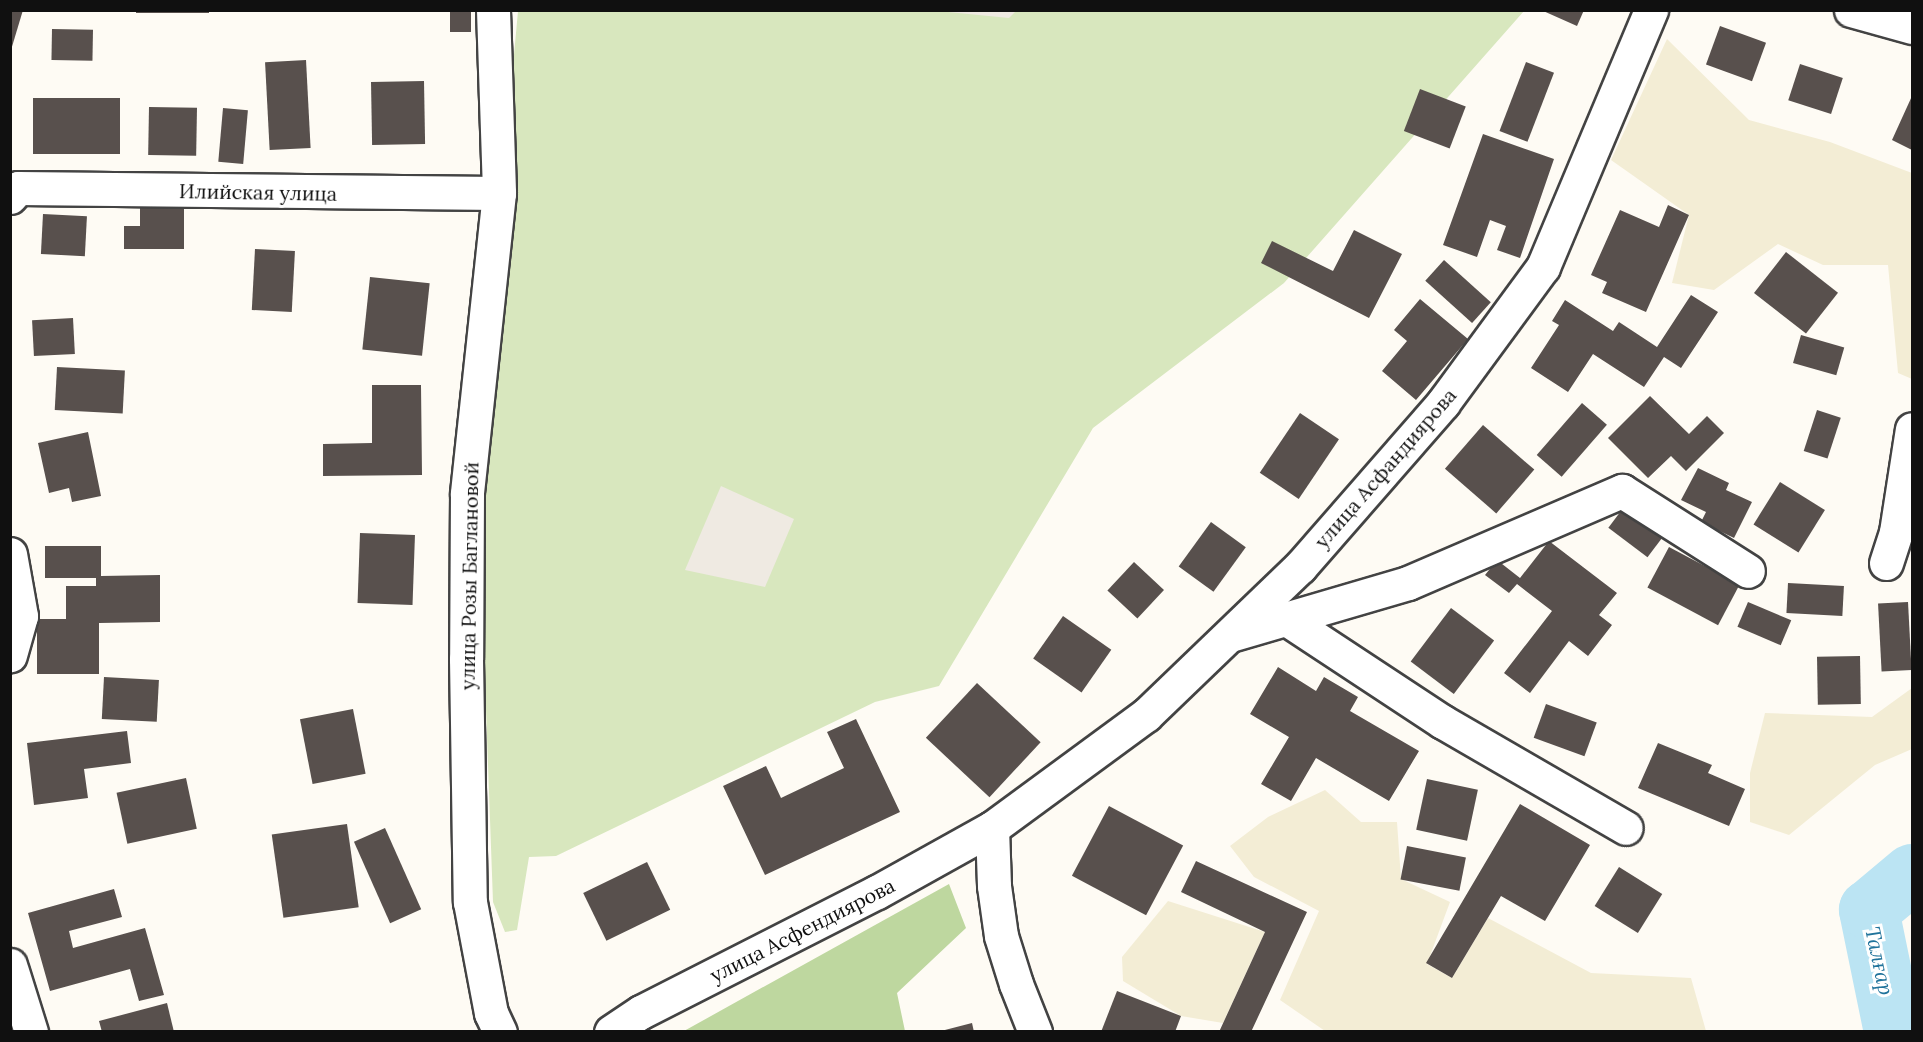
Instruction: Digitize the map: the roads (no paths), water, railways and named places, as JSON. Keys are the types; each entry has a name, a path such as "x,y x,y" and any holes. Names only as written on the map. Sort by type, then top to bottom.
{"street":[{"name":"улица Розы Баглановой","path":"493,10 499,194 467,494 466,659 470,902 491,1013 500,1032"},
{"name":"улица Асфандиярова","path":"993,828 1146,715 1300,567 1443,403 1543,267 1651,10"},
{"path":"1851,10 1912,27"},
{"name":"Илийская улица","path":"14,193 499,194"},
{"path":"1886,563 1896,532 1912,429"},
{"path":"1229,635 1408,583 1622,491 1748,571"},
{"path":"10,554 21,616 10,655"},
{"path":"1286,618 1443,722 1626,828"},
{"path":"993,828 994,886 1001,936 1016,984 1035,1032"},
{"name":"улица Асфендиярова","path":"611,1032 641,1012 877,892 993,828"},
{"path":"10,965 31,1032"}],"waterway":[{"name":"Талғар","path":"1894,1032 1869,910 1912,874"}]}
